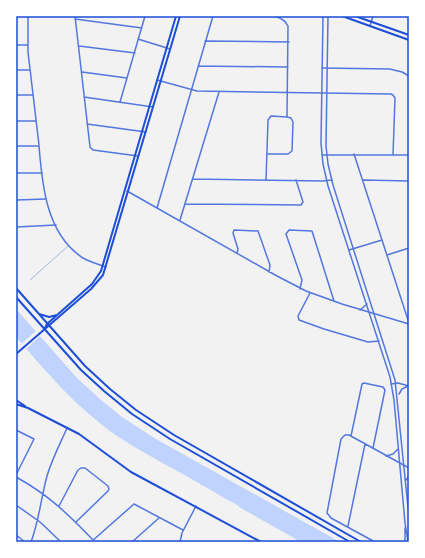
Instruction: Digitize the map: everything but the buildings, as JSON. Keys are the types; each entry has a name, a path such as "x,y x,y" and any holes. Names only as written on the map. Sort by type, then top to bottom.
{"main road":[{"path":"48,325 95,286 102,276 139,156 144,131 176,16"},
{"path":"151,106 161,81 180,16"},
{"path":"342,16 409,40"},
{"path":"355,16 409,35"},
{"path":"127,191 135,155 144,131"},
{"path":"16,354 94,282 104,266"},
{"path":"16,288 95,376 120,398 170,433 361,542"},
{"path":"16,297 73,362 92,381 139,419 170,439 350,542"},
{"path":"39,314 49,317 58,315"},
{"path":"16,400 28,408 83,436 131,472 261,542"},
{"path":"16,404 28,408"}],"street":[{"path":"28,16 27,45 46,199 56,226 69,245 84,258 104,266"},
{"path":"75,16 91,149 139,156"},
{"path":"120,102 145,16"},
{"path":"157,208 213,16"},
{"path":"257,16 275,16 284,20 289,28 287,116"},
{"path":"323,16 322,155 327,181 379,341 391,384 408,542"},
{"path":"328,16 327,154 332,180 396,383 409,517"},
{"path":"370,27 373,16"},
{"path":"75,19 142,28"},
{"path":"138,40 170,49"},
{"path":"206,41 289,42"},
{"path":"16,45 27,45"},
{"path":"78,46 135,53"},
{"path":"198,66 288,67"},
{"path":"322,68 390,69 402,72 409,76"},
{"path":"16,70 30,70"},
{"path":"81,72 127,78"},
{"path":"158,80 191,90 219,92 393,95 393,155"},
{"path":"180,221 219,92"},
{"path":"16,96 33,95"},
{"path":"84,97 151,106"},
{"path":"266,180 268,119 271,116 287,116 291,118 293,122 291,152 287,154 267,154"},
{"path":"16,121 36,121"},
{"path":"87,124 144,131"},
{"path":"16,146 39,146"},
{"path":"354,154 409,324"},
{"path":"322,155 409,155"},
{"path":"16,173 42,173"},
{"path":"193,179 332,180"},
{"path":"185,204 301,205 303,202 296,180"},
{"path":"363,180 409,180"},
{"path":"127,191 300,289 334,302 409,324"},
{"path":"16,200 46,199"},
{"path":"16,227 56,226"},
{"path":"237,254 238,249 233,233 234,230 258,231 270,266 269,272"},
{"path":"300,289 302,280 286,234 289,230 312,231 334,302"},
{"path":"349,250 382,240"},
{"path":"387,255 409,248"},
{"path":"310,293 297,318 299,320 369,342 379,341"},
{"path":"360,310 367,304"},
{"path":"351,436 362,384 364,383 383,387 385,390 373,448"},
{"path":"391,384 396,383 409,386"},
{"path":"398,396 401,390 409,386"},
{"path":"31,542 38,520 50,468 67,428"},
{"path":"16,430 34,439 16,476 43,493 59,506 93,541 133,505 137,505 183,530"},
{"path":"376,542 329,516 326,512 341,440 345,435 351,436 409,468"},
{"path":"348,526 365,444"},
{"path":"386,456 393,454 398,449"},
{"path":"59,506 78,470 81,468 85,468 108,486 109,491 76,522"},
{"path":"406,480 409,476"},
{"path":"16,505 38,520 61,542"},
{"path":"180,542 183,530 196,506"},
{"path":"132,542 159,518"},
{"path":"405,523 405,542"},
{"path":"16,535 26,542"}],"lane":[{"path":"30,280 69,245"}],"water":[{"path":"16,309 77,378 122,417 156,439 340,542 300,542 142,451 109,430 67,394 16,337"}],"pier":[{"path":"36,331 40,336 25,350 20,345"}]}
